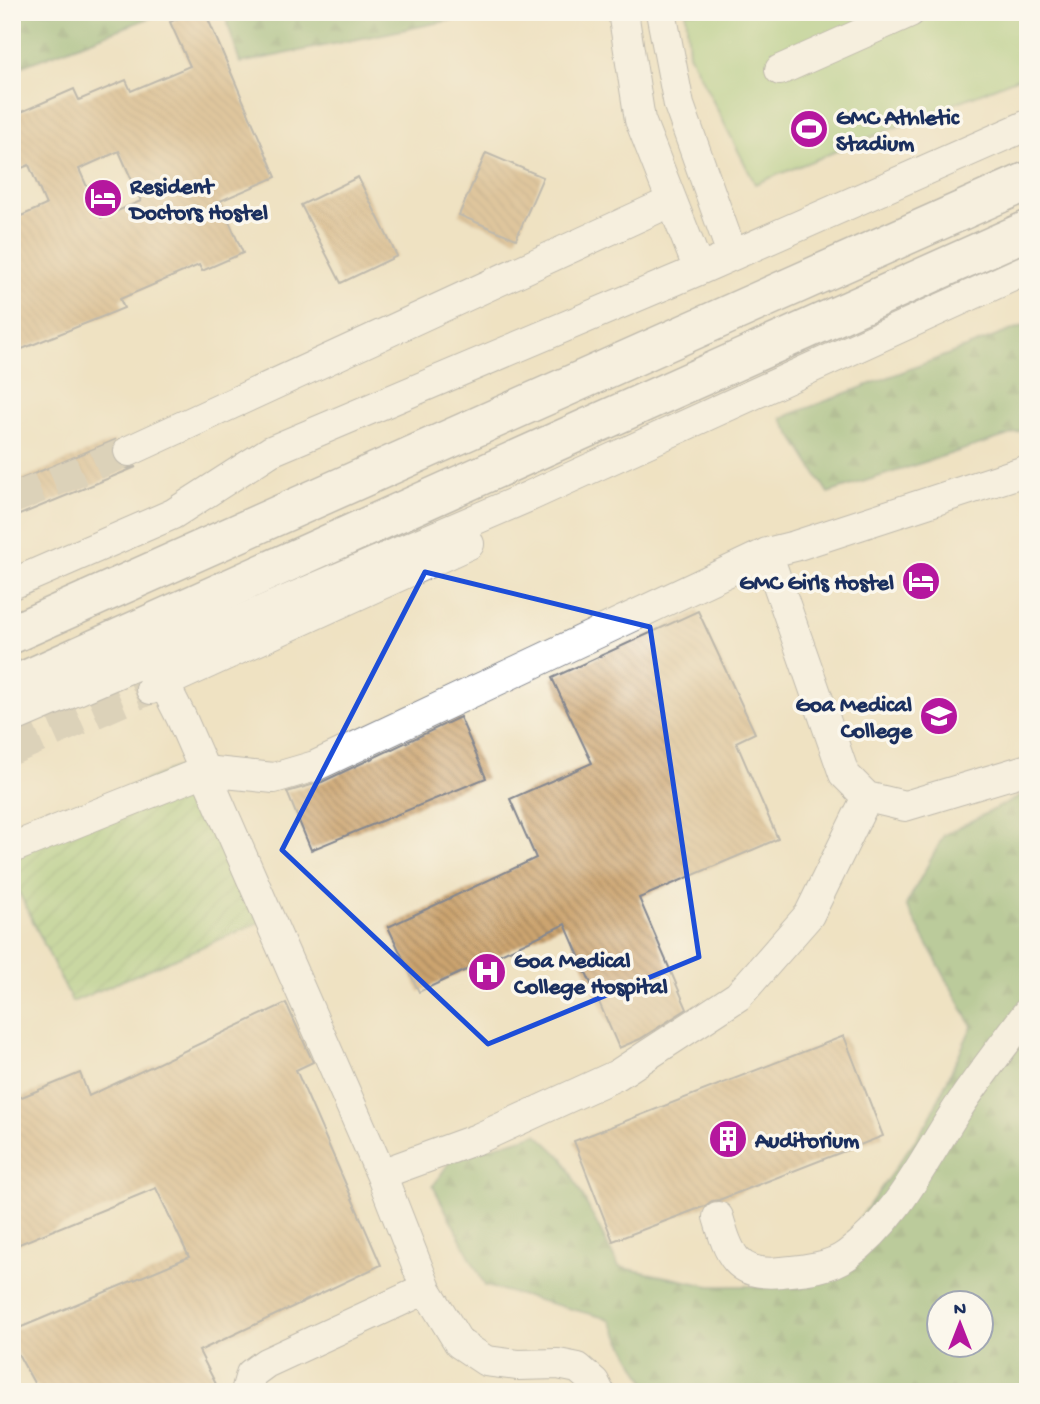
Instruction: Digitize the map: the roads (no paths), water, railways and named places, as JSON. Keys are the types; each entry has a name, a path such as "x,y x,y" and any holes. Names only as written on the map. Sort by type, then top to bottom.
{"highway":[{"path":"12,634 1028,181"},
{"path":"12,687 1028,230"}],"street":[{"path":"622,12 640,120 699,270"},
{"path":"661,12 679,105 732,254"},
{"path":"780,70 909,12"},
{"path":"12,584 173,514 271,451 699,270 1028,125"},
{"path":"129,451 670,202"},
{"path":"12,718 156,676 559,502 598,464 1028,269"},
{"path":"12,848 205,771 274,778 315,766 767,553 1028,470"},
{"path":"767,553 844,774 867,797 905,806 1028,769"},
{"path":"156,676 205,771 381,1174 426,1289 459,1343 486,1361 518,1365 558,1364 578,1368 594,1382 599,1392"},
{"path":"381,1174 477,1139 617,1075 738,996 809,915 867,797"},
{"path":"718,1217 728,1252 741,1266 767,1274 810,1269 846,1257 884,1222 967,1095 1028,1012"},
{"path":"246,1392 251,1374 266,1363 426,1289"}],"tunnel":[{"path":"12,499 129,451"},
{"path":"12,750 151,689"}],"place":[{"name":"GMC Athletic Stadium","path":"809,129"},
{"name":"Resident Doctors Hostel","path":"103,198"},
{"name":"GMC Girls Hostel","path":"921,581"},
{"name":"Goa Medical College","path":"939,716"},
{"name":"Goa Medical College Hospital","path":"487,972"},
{"name":"Auditorium","path":"728,1139"}]}
